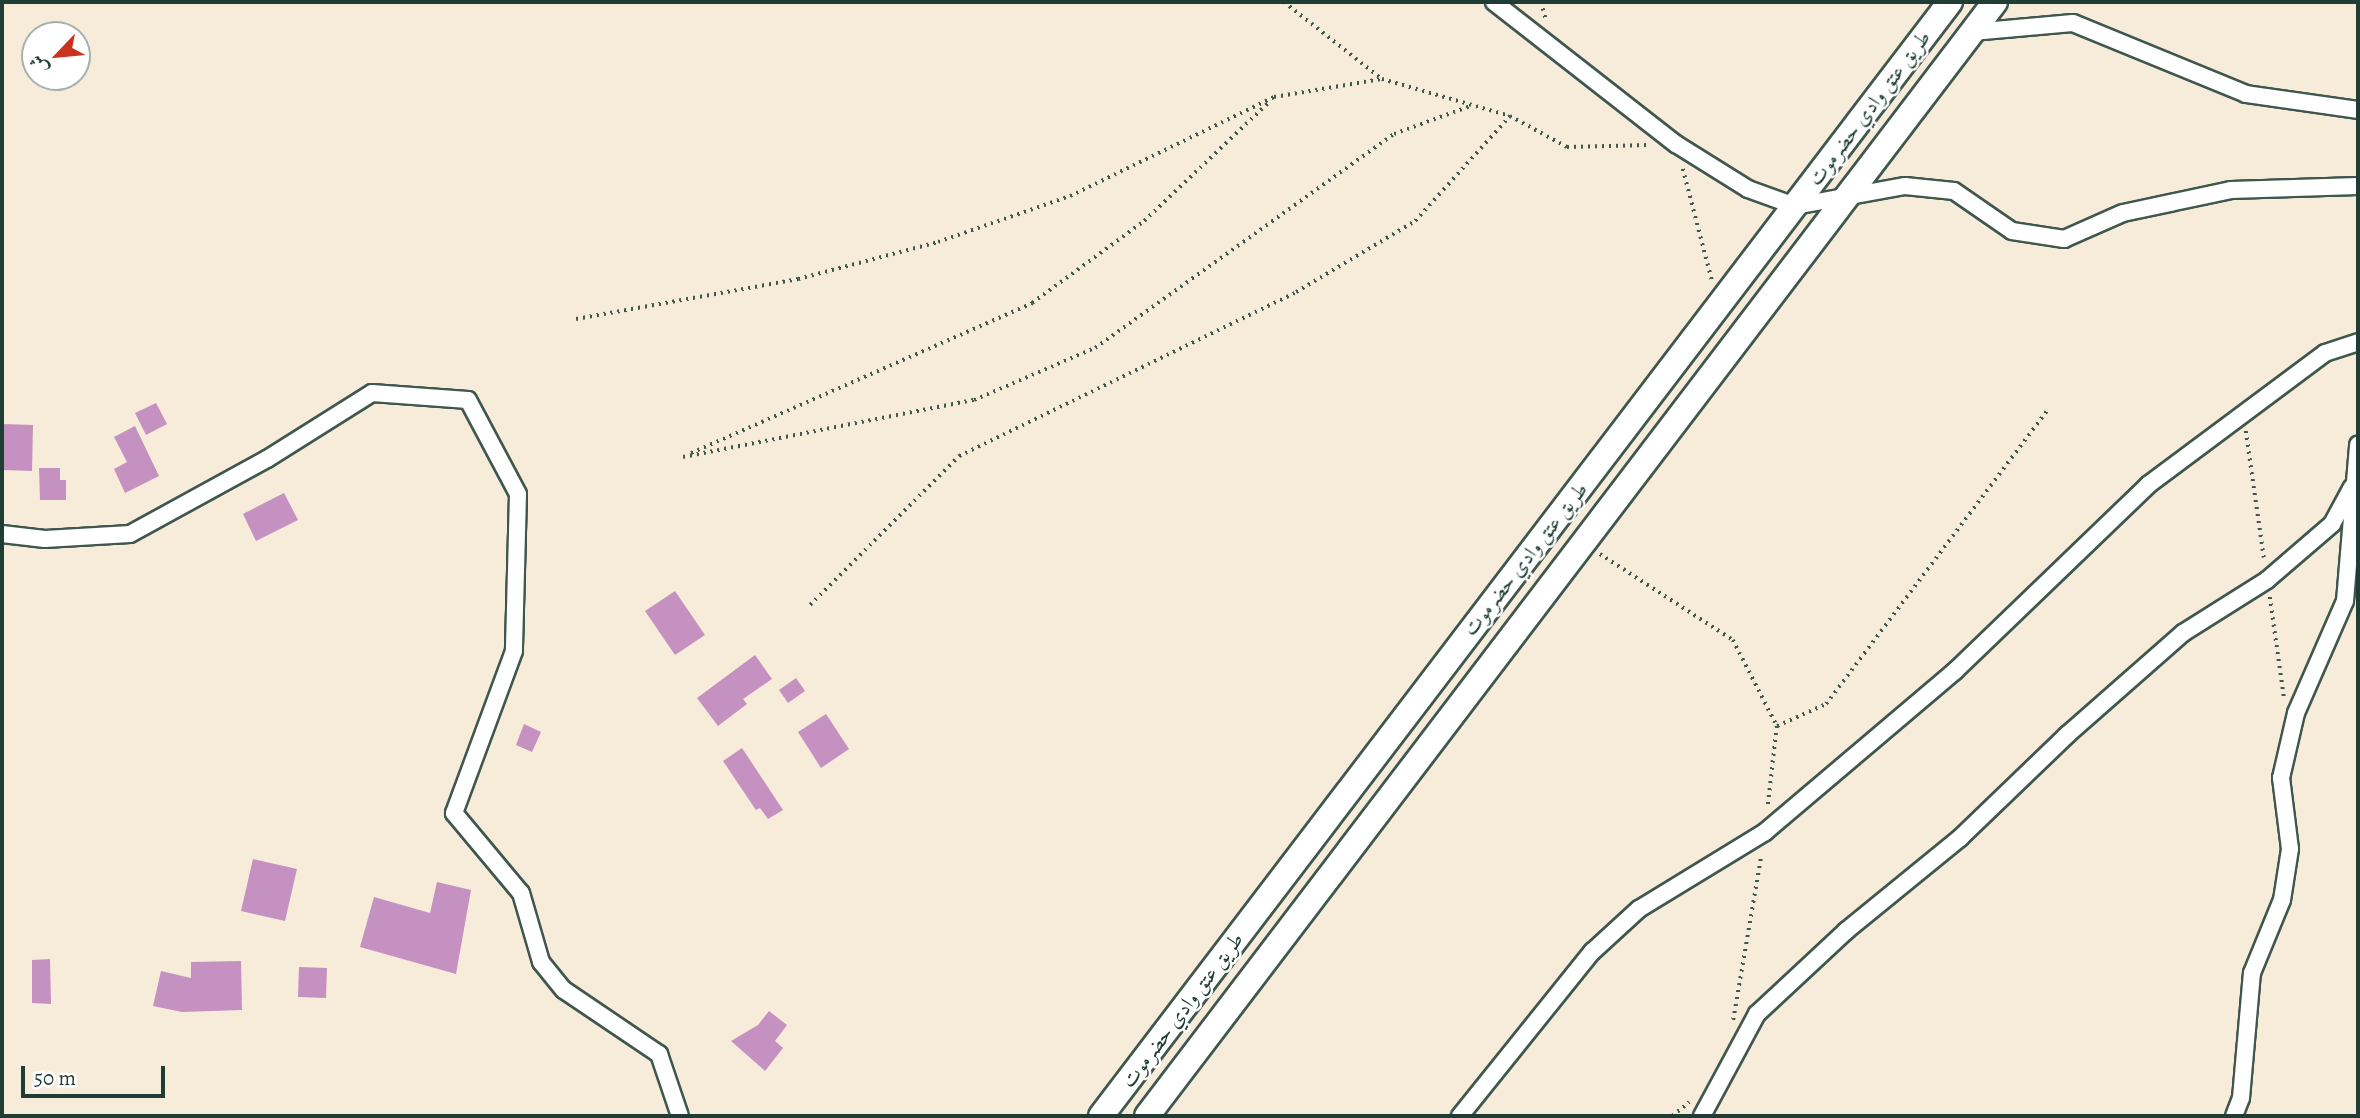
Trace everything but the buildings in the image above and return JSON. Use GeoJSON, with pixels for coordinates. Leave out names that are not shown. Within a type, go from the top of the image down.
{"type":"FeatureCollection","features":[{"type":"Feature","properties":{"kind":"main road","name":"طريق عتق وادي حضرموت"},"geometry":{"type":"LineString","coordinates":[[1101,1116],[1950,2]]}},
{"type":"Feature","properties":{"kind":"main road","name":"طريق عتق وادي حضرموت"},"geometry":{"type":"LineString","coordinates":[[1147,1116],[1995,2]]}},
{"type":"Feature","properties":{"kind":"street"},"geometry":{"type":"LineString","coordinates":[[1494,2],[1676,144],[1748,189],[1796,206],[1905,186],[1954,191],[2012,231],[2064,239],[2123,213],[2231,190],[2358,186]]}},
{"type":"Feature","properties":{"kind":"street"},"geometry":{"type":"LineString","coordinates":[[1972,32],[2073,23],[2246,94],[2358,110]]}},
{"type":"Feature","properties":{"kind":"street"},"geometry":{"type":"LineString","coordinates":[[1460,1116],[1592,952],[1639,909],[1765,832],[1955,671],[2148,485],[2325,353],[2358,342]]}},
{"type":"Feature","properties":{"kind":"street"},"geometry":{"type":"LineString","coordinates":[[2,534],[45,539],[130,534],[267,459],[372,393],[468,400],[519,495],[514,651],[454,813],[521,893],[541,962],[564,990],[659,1054],[680,1116]]}},
{"type":"Feature","properties":{"kind":"street"},"geometry":{"type":"LineString","coordinates":[[2234,1116],[2241,1098],[2252,973],[2282,900],[2290,849],[2281,778],[2296,713],[2345,601],[2352,487],[2358,445]]}},
{"type":"Feature","properties":{"kind":"street"},"geometry":{"type":"LineString","coordinates":[[1702,1116],[1756,1014],[1846,931],[1960,838],[2067,735],[2183,633],[2267,580],[2332,524],[2352,487]]}},
{"type":"Feature","properties":{"kind":"path"},"geometry":{"type":"LineString","coordinates":[[1284,2],[1382,79],[1510,116],[1567,147],[1676,144],[1719,306]]}},
{"type":"Feature","properties":{"kind":"path"},"geometry":{"type":"LineString","coordinates":[[576,319],[797,279],[939,242],[1070,196],[1274,97],[1382,79]]}},
{"type":"Feature","properties":{"kind":"path"},"geometry":{"type":"LineString","coordinates":[[1274,97],[1144,221],[1032,303],[683,457],[974,400],[1094,348],[1394,134],[1472,105]]}},
{"type":"Feature","properties":{"kind":"path"},"geometry":{"type":"LineString","coordinates":[[810,605],[959,456],[1296,292],[1415,221],[1510,116]]}},
{"type":"Feature","properties":{"kind":"path"},"geometry":{"type":"LineString","coordinates":[[1777,726],[1826,704],[2047,411]]}},
{"type":"Feature","properties":{"kind":"path"},"geometry":{"type":"LineString","coordinates":[[1583,543],[1733,640],[1777,726],[1765,832],[1730,1033]]}}]}
